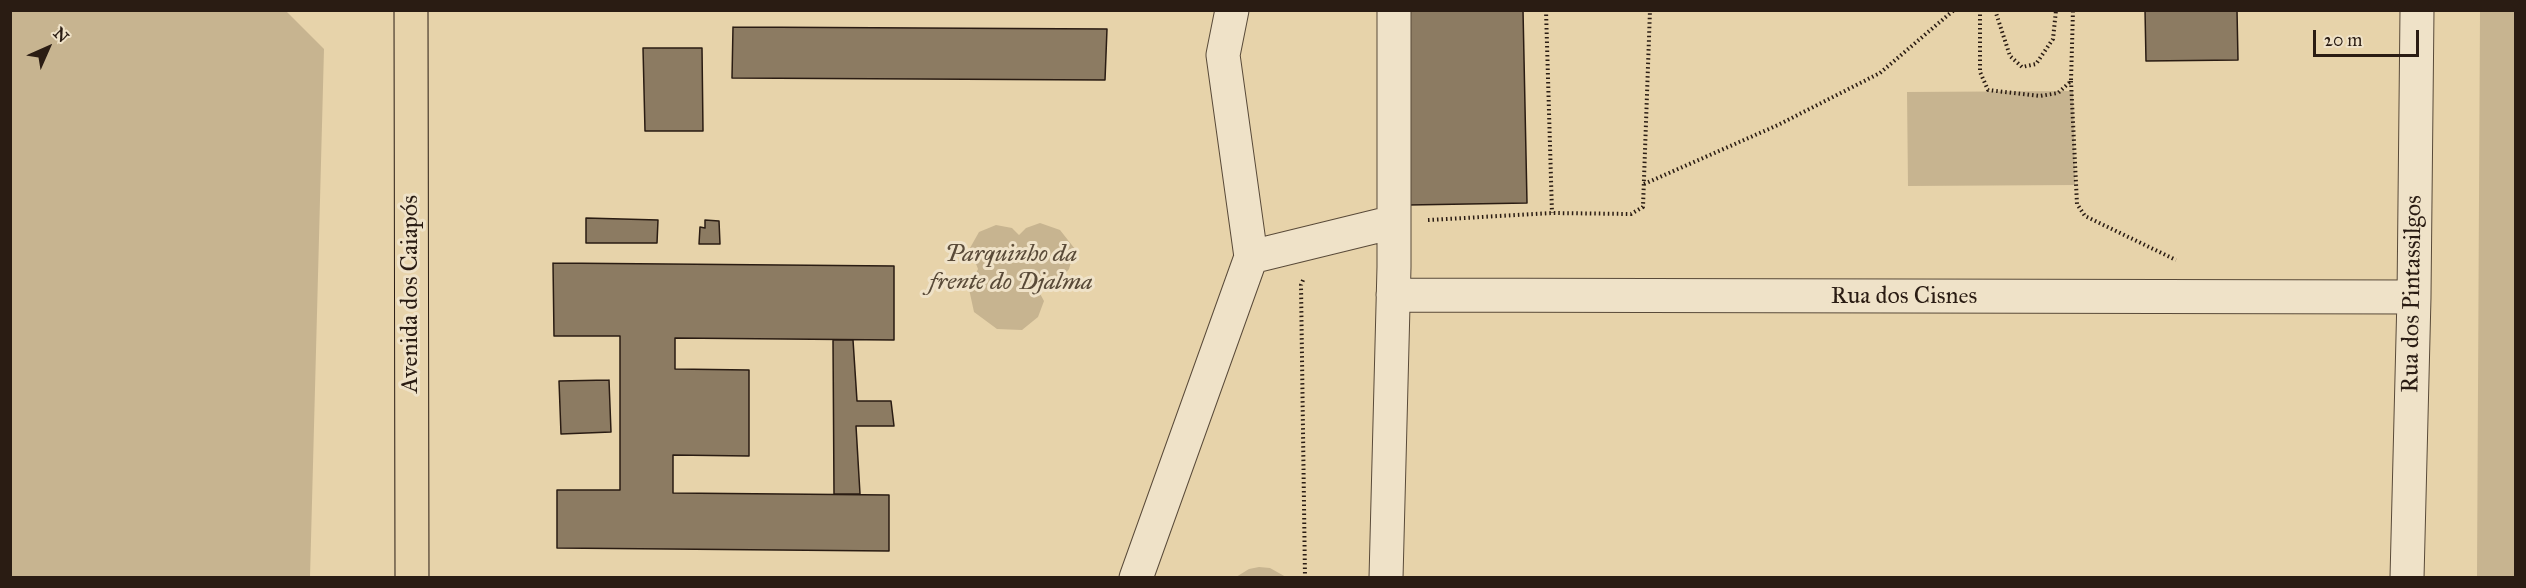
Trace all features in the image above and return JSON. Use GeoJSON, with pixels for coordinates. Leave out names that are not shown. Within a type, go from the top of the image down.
{"type":"FeatureCollection","features":[{"type":"Feature","properties":{"kind":"main road","name":"Avenida dos Caiapós"},"geometry":{"type":"LineString","coordinates":[[411,10],[412,578]]}},
{"type":"Feature","properties":{"kind":"street"},"geometry":{"type":"LineString","coordinates":[[1136,578],[1251,257],[1223,55],[1232,10]]}},
{"type":"Feature","properties":{"kind":"street"},"geometry":{"type":"LineString","coordinates":[[1386,578],[1393,296],[1394,10]]}},
{"type":"Feature","properties":{"kind":"street","name":"Rua dos Pintassilgos"},"geometry":{"type":"LineString","coordinates":[[2407,578],[2414,297],[2417,10]]}},
{"type":"Feature","properties":{"kind":"street"},"geometry":{"type":"LineString","coordinates":[[1251,257],[1394,222]]}},
{"type":"Feature","properties":{"kind":"street","name":"Rua dos Cisnes"},"geometry":{"type":"LineString","coordinates":[[1393,296],[2414,297]]}},
{"type":"Feature","properties":{"kind":"path"},"geometry":{"type":"LineString","coordinates":[[1546,10],[1552,213]]}},
{"type":"Feature","properties":{"kind":"path"},"geometry":{"type":"LineString","coordinates":[[1394,222],[1552,213],[1631,214],[1643,207],[1650,10]]}},
{"type":"Feature","properties":{"kind":"path"},"geometry":{"type":"LineString","coordinates":[[1644,184],[1779,125],[1880,73],[1954,10]]}},
{"type":"Feature","properties":{"kind":"path"},"geometry":{"type":"LineString","coordinates":[[1980,10],[1980,72],[1988,90],[2040,96],[2058,93],[2071,81]]}},
{"type":"Feature","properties":{"kind":"path"},"geometry":{"type":"LineString","coordinates":[[1995,10],[2010,56],[2022,67],[2037,64],[2054,39],[2056,10]]}},
{"type":"Feature","properties":{"kind":"path"},"geometry":{"type":"LineString","coordinates":[[2073,10],[2071,81],[2077,204],[2085,216],[2179,262]]}},
{"type":"Feature","properties":{"kind":"path"},"geometry":{"type":"LineString","coordinates":[[1305,277],[1301,285],[1305,578]]}},
{"type":"Feature","properties":{"kind":"green space"},"geometry":{"type":"Polygon","coordinates":[[[10,11],[286,11],[324,49],[310,577],[11,577],[10,11]]]}},
{"type":"Feature","properties":{"kind":"green space"},"geometry":{"type":"Polygon","coordinates":[[[2480,11],[2515,11],[2515,577],[2477,577],[2480,11]]]}},
{"type":"Feature","properties":{"kind":"green space"},"geometry":{"type":"Polygon","coordinates":[[[2073,91],[2075,185],[1908,186],[1907,92],[2073,91]]]}},
{"type":"Feature","properties":{"kind":"green space","name":"Parquinho da frente do Djalma"},"geometry":{"type":"Polygon","coordinates":[[[1040,223],[1060,230],[1075,249],[1069,269],[1057,284],[1038,290],[1044,301],[1038,317],[1022,330],[997,329],[974,312],[969,289],[978,269],[970,248],[979,232],[996,225],[1012,228],[1019,235],[1026,228],[1040,223]]]}},
{"type":"Feature","properties":{"kind":"green space"},"geometry":{"type":"Polygon","coordinates":[[[1270,568],[1286,577],[1236,577],[1249,569],[1270,568]]]}},
{"type":"Feature","properties":{"kind":"building"},"geometry":{"type":"Polygon","coordinates":[[[1404,10],[1523,10],[1527,203],[1408,205],[1404,10]]]}},
{"type":"Feature","properties":{"kind":"building"},"geometry":{"type":"Polygon","coordinates":[[[2145,10],[2237,10],[2238,60],[2146,61],[2145,10]]]}},
{"type":"Feature","properties":{"kind":"building"},"geometry":{"type":"Polygon","coordinates":[[[733,27],[1107,29],[1105,80],[732,78],[733,27]]]}},
{"type":"Feature","properties":{"kind":"building"},"geometry":{"type":"Polygon","coordinates":[[[643,48],[702,48],[703,131],[645,131],[643,48]]]}},
{"type":"Feature","properties":{"kind":"building"},"geometry":{"type":"Polygon","coordinates":[[[586,218],[658,220],[657,243],[586,243],[586,218]]]}},
{"type":"Feature","properties":{"kind":"building"},"geometry":{"type":"Polygon","coordinates":[[[705,220],[719,221],[720,244],[699,244],[700,227],[705,228],[705,220]]]}},
{"type":"Feature","properties":{"kind":"building"},"geometry":{"type":"Polygon","coordinates":[[[553,263],[894,266],[894,340],[675,338],[675,369],[749,370],[749,456],[673,455],[673,493],[889,495],[889,551],[557,548],[557,490],[620,490],[620,336],[554,336],[553,263]]]}},
{"type":"Feature","properties":{"kind":"building"},"geometry":{"type":"Polygon","coordinates":[[[833,340],[853,340],[857,401],[891,401],[894,426],[856,426],[860,494],[834,494],[833,340]]]}},
{"type":"Feature","properties":{"kind":"building"},"geometry":{"type":"Polygon","coordinates":[[[609,380],[611,432],[561,434],[559,381],[609,380]]]}}]}
